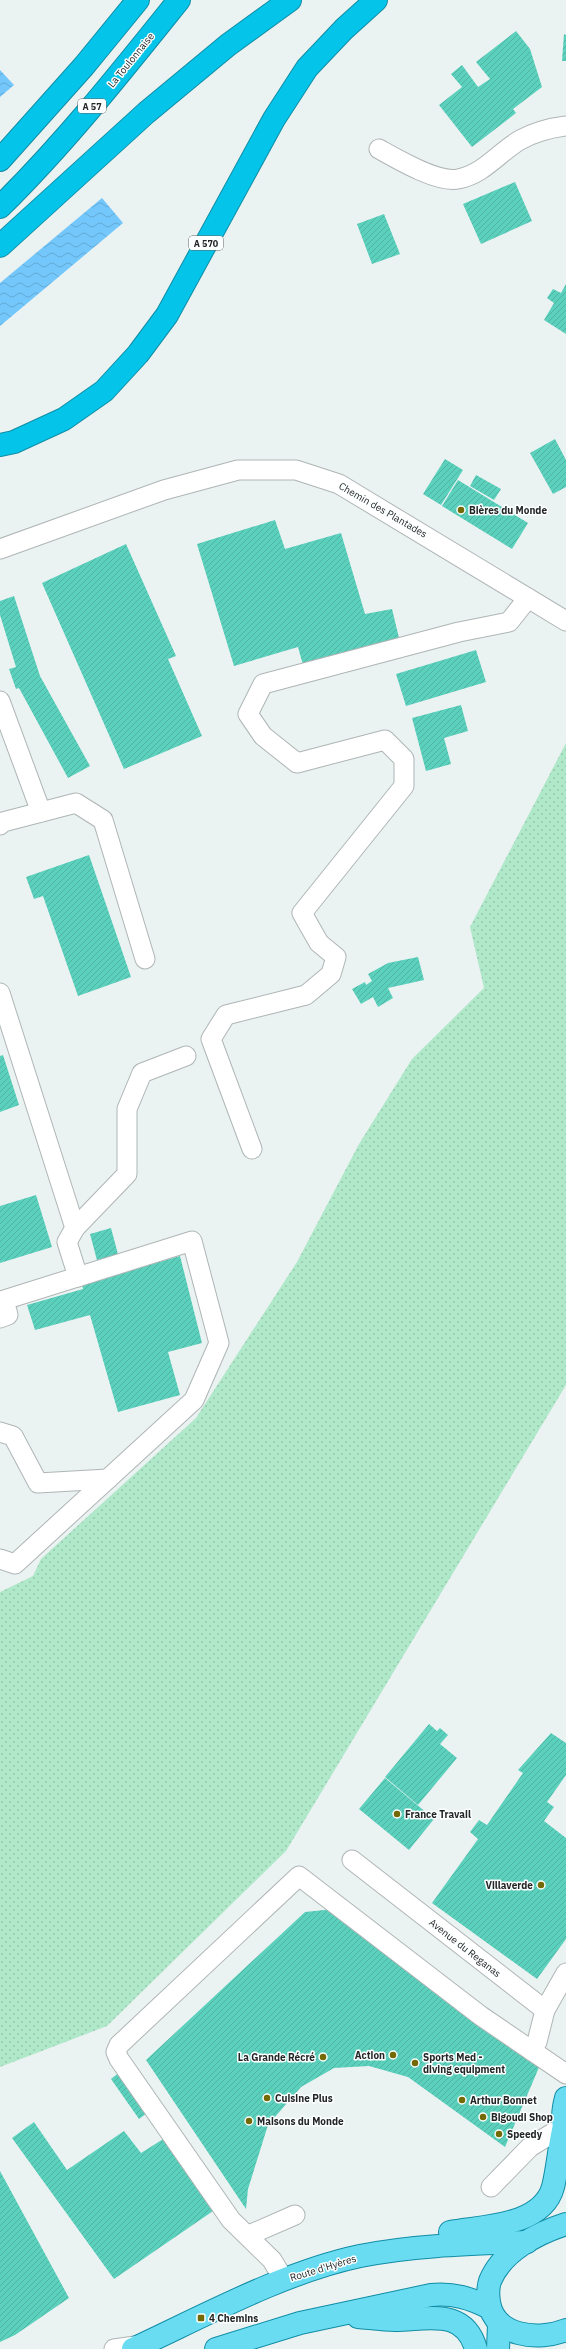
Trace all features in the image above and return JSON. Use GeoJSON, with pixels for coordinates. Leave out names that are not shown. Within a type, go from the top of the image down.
{"type":"FeatureCollection","features":[{"type":"Feature","properties":{"kind":"highway"},"geometry":{"type":"LineString","coordinates":[[0,160],[84,66],[138,0]]}},
{"type":"Feature","properties":{"kind":"highway","name":"La Toulonnaise"},"geometry":{"type":"LineString","coordinates":[[0,207],[34,173],[103,94],[179,0]]}},
{"type":"Feature","properties":{"kind":"highway"},"geometry":{"type":"LineString","coordinates":[[0,246],[146,113],[228,45],[290,0]]}},
{"type":"Feature","properties":{"kind":"highway","name":"A 570"},"geometry":{"type":"LineString","coordinates":[[0,445],[14,442],[64,419],[104,391],[138,354],[167,315],[274,118],[307,68],[376,0]]}},
{"type":"Feature","properties":{"kind":"main road"},"geometry":{"type":"LineString","coordinates":[[361,2256],[404,2241],[462,2230],[498,2227],[514,2221],[545,2202],[553,2188],[565,2129],[563,2109],[566,2098]]}},
{"type":"Feature","properties":{"kind":"main road"},"geometry":{"type":"LineString","coordinates":[[498,2349],[490,2281],[503,2261],[527,2242],[544,2232],[566,2224]]}},
{"type":"Feature","properties":{"kind":"main road","name":"Route d'Hyères"},"geometry":{"type":"LineString","coordinates":[[137,2347],[284,2280],[328,2264],[361,2256],[422,2248],[527,2242]]}},
{"type":"Feature","properties":{"kind":"main road"},"geometry":{"type":"LineString","coordinates":[[216,2349],[331,2316],[402,2300],[447,2294],[462,2295],[520,2334],[534,2336],[563,2331]]}},
{"type":"Feature","properties":{"kind":"main road"},"geometry":{"type":"LineString","coordinates":[[331,2316],[396,2320],[429,2316],[448,2320],[463,2326],[476,2349]]}},
{"type":"Feature","properties":{"kind":"main road"},"geometry":{"type":"LineString","coordinates":[[543,2349],[563,2331]]}},
{"type":"Feature","properties":{"kind":"street"},"geometry":{"type":"LineString","coordinates":[[379,148],[423,173],[457,179],[480,171],[519,141],[546,128],[566,126]]}},
{"type":"Feature","properties":{"kind":"street","name":"Chemin des Plantades"},"geometry":{"type":"LineString","coordinates":[[0,549],[164,490],[238,470],[296,470],[339,484],[566,621]]}},
{"type":"Feature","properties":{"kind":"street"},"geometry":{"type":"LineString","coordinates":[[252,1149],[211,1039],[226,1016],[306,995],[331,974],[336,956],[320,943],[302,913],[404,786],[404,759],[385,740],[296,763],[263,736],[248,714],[264,684],[459,632],[509,622],[528,598]]}},
{"type":"Feature","properties":{"kind":"street"},"geometry":{"type":"LineString","coordinates":[[0,701],[41,812]]}},
{"type":"Feature","properties":{"kind":"street"},"geometry":{"type":"LineString","coordinates":[[0,825],[3,822],[76,804],[103,820],[145,959]]}},
{"type":"Feature","properties":{"kind":"street"},"geometry":{"type":"LineString","coordinates":[[0,993],[75,1228]]}},
{"type":"Feature","properties":{"kind":"street"},"geometry":{"type":"LineString","coordinates":[[78,1277],[67,1242],[75,1228],[127,1174],[127,1108],[142,1073],[186,1056]]}},
{"type":"Feature","properties":{"kind":"street"},"geometry":{"type":"LineString","coordinates":[[0,1318],[8,1315],[4,1300],[192,1241],[219,1343],[194,1400],[15,1564],[0,1559]]}},
{"type":"Feature","properties":{"kind":"street"},"geometry":{"type":"LineString","coordinates":[[0,1432],[13,1436],[38,1483],[108,1479]]}},
{"type":"Feature","properties":{"kind":"street","name":"Avenue du Reganas"},"geometry":{"type":"LineString","coordinates":[[352,1860],[545,2010]]}},
{"type":"Feature","properties":{"kind":"street"},"geometry":{"type":"LineString","coordinates":[[284,2280],[272,2260],[249,2235],[231,2220],[119,2059],[116,2052],[120,2045],[299,1876],[481,2016],[566,2074]]}},
{"type":"Feature","properties":{"kind":"street"},"geometry":{"type":"LineString","coordinates":[[532,2051],[545,2010],[566,1972]]}},
{"type":"Feature","properties":{"kind":"street"},"geometry":{"type":"LineString","coordinates":[[491,2187],[530,2147],[565,2129]]}},
{"type":"Feature","properties":{"kind":"street"},"geometry":{"type":"LineString","coordinates":[[249,2235],[295,2215]]}},
{"type":"Feature","properties":{"kind":"street"},"geometry":{"type":"LineString","coordinates":[[114,2349],[137,2347]]}},
{"type":"Feature","properties":{"kind":"green space"},"geometry":{"type":"Polygon","coordinates":[[[566,743],[566,1385],[286,1851],[107,2026],[0,2067],[0,1592],[33,1576],[41,1559],[196,1418],[297,1262],[359,1144],[412,1059],[484,988],[470,927],[566,743]]]}},
{"type":"Feature","properties":{"kind":"water"},"geometry":{"type":"Polygon","coordinates":[[[0,70],[14,85],[0,97],[0,70]]]}},
{"type":"Feature","properties":{"kind":"water"},"geometry":{"type":"Polygon","coordinates":[[[102,198],[123,223],[0,326],[0,283],[102,198]]]}},
{"type":"Feature","properties":{"kind":"building"},"geometry":{"type":"Polygon","coordinates":[[[516,31],[530,49],[542,87],[513,109],[516,113],[472,147],[439,105],[462,87],[451,74],[462,65],[478,87],[490,79],[476,62],[516,31]]]}},
{"type":"Feature","properties":{"kind":"building"},"geometry":{"type":"Polygon","coordinates":[[[564,34],[566,35],[566,61],[562,61],[564,34]]]}},
{"type":"Feature","properties":{"kind":"building"},"geometry":{"type":"Polygon","coordinates":[[[515,182],[532,221],[481,244],[463,204],[515,182]]]}},
{"type":"Feature","properties":{"kind":"building"},"geometry":{"type":"Polygon","coordinates":[[[384,214],[400,254],[372,264],[357,224],[384,214]]]}},
{"type":"Feature","properties":{"kind":"building"},"geometry":{"type":"Polygon","coordinates":[[[566,284],[566,334],[544,320],[554,303],[547,298],[553,289],[561,293],[566,284]]]}},
{"type":"Feature","properties":{"kind":"building"},"geometry":{"type":"Polygon","coordinates":[[[555,439],[566,460],[566,487],[553,494],[530,453],[555,439]]]}},
{"type":"Feature","properties":{"kind":"building"},"geometry":{"type":"Polygon","coordinates":[[[445,459],[463,470],[441,505],[423,494],[445,459]]]}},
{"type":"Feature","properties":{"kind":"building"},"geometry":{"type":"Polygon","coordinates":[[[476,475],[501,489],[494,500],[470,486],[476,475]]]}},
{"type":"Feature","properties":{"kind":"building"},"geometry":{"type":"Polygon","coordinates":[[[458,480],[528,523],[512,549],[442,506],[458,480]]]}},
{"type":"Feature","properties":{"kind":"building"},"geometry":{"type":"Polygon","coordinates":[[[275,520],[285,549],[341,533],[365,614],[392,609],[400,642],[303,665],[298,647],[234,666],[197,544],[275,520]]]}},
{"type":"Feature","properties":{"kind":"building"},"geometry":{"type":"Polygon","coordinates":[[[126,544],[176,656],[168,659],[202,736],[124,769],[42,583],[126,544]]]}},
{"type":"Feature","properties":{"kind":"building"},"geometry":{"type":"Polygon","coordinates":[[[14,596],[40,676],[90,766],[68,778],[19,688],[16,689],[9,669],[16,667],[0,615],[0,601],[14,596]]]}},
{"type":"Feature","properties":{"kind":"building"},"geometry":{"type":"Polygon","coordinates":[[[476,650],[486,682],[406,706],[396,674],[476,650]]]}},
{"type":"Feature","properties":{"kind":"building"},"geometry":{"type":"Polygon","coordinates":[[[461,705],[468,731],[444,738],[451,764],[426,771],[412,718],[461,705]]]}},
{"type":"Feature","properties":{"kind":"building"},"geometry":{"type":"Polygon","coordinates":[[[89,855],[131,977],[78,996],[43,896],[34,899],[26,877],[89,855]]]}},
{"type":"Feature","properties":{"kind":"building"},"geometry":{"type":"Polygon","coordinates":[[[418,957],[424,980],[388,988],[393,998],[378,1007],[373,997],[361,1004],[352,989],[365,982],[366,985],[372,981],[368,974],[388,963],[418,957]]]}},
{"type":"Feature","properties":{"kind":"building"},"geometry":{"type":"Polygon","coordinates":[[[3,1055],[19,1105],[0,1112],[0,1056],[3,1055]]]}},
{"type":"Feature","properties":{"kind":"building"},"geometry":{"type":"Polygon","coordinates":[[[36,1195],[52,1247],[0,1263],[0,1206],[36,1195]]]}},
{"type":"Feature","properties":{"kind":"building"},"geometry":{"type":"Polygon","coordinates":[[[111,1228],[119,1258],[98,1264],[90,1234],[111,1228]]]}},
{"type":"Feature","properties":{"kind":"building"},"geometry":{"type":"Polygon","coordinates":[[[180,1256],[202,1343],[168,1352],[180,1395],[118,1412],[90,1315],[35,1330],[27,1305],[83,1289],[82,1284],[180,1256]]]}},
{"type":"Feature","properties":{"kind":"building"},"geometry":{"type":"Polygon","coordinates":[[[429,1724],[437,1731],[440,1728],[448,1735],[440,1744],[457,1758],[418,1805],[385,1777],[429,1724]]]}},
{"type":"Feature","properties":{"kind":"building"},"geometry":{"type":"Polygon","coordinates":[[[551,1733],[566,1743],[566,1775],[547,1802],[554,1807],[544,1821],[566,1838],[566,1939],[537,1979],[432,1903],[478,1839],[470,1832],[479,1820],[487,1825],[523,1773],[518,1770],[551,1733]]]}},
{"type":"Feature","properties":{"kind":"building","name":"France Travail"},"geometry":{"type":"Polygon","coordinates":[[[385,1778],[434,1819],[409,1850],[359,1809],[385,1778]]]}},
{"type":"Feature","properties":{"kind":"building"},"geometry":{"type":"Polygon","coordinates":[[[334,1909],[540,2065],[505,2147],[408,2077],[369,2066],[334,2068],[301,2087],[268,2125],[248,2189],[246,2209],[146,2060],[305,1912],[334,1909]]]}},
{"type":"Feature","properties":{"kind":"building"},"geometry":{"type":"Polygon","coordinates":[[[121,2071],[150,2111],[139,2119],[111,2079],[121,2071]]]}},
{"type":"Feature","properties":{"kind":"building"},"geometry":{"type":"Polygon","coordinates":[[[34,2122],[67,2170],[124,2131],[141,2153],[168,2136],[216,2209],[114,2279],[12,2138],[34,2122]]]}},
{"type":"Feature","properties":{"kind":"building"},"geometry":{"type":"Polygon","coordinates":[[[0,2171],[69,2298],[15,2335],[0,2342],[0,2171]]]}},
{"type":"Feature","properties":{"kind":"place","name":"Bières du Monde"},"geometry":{"type":"Point","coordinates":[461,510]}},
{"type":"Feature","properties":{"kind":"place","name":"France Travail"},"geometry":{"type":"Point","coordinates":[397,1814]}},
{"type":"Feature","properties":{"kind":"place","name":"Villaverde"},"geometry":{"type":"Point","coordinates":[541,1885]}},
{"type":"Feature","properties":{"kind":"place","name":"Action"},"geometry":{"type":"Point","coordinates":[393,2055]}},
{"type":"Feature","properties":{"kind":"place","name":"La Grande Récré"},"geometry":{"type":"Point","coordinates":[323,2057]}},
{"type":"Feature","properties":{"kind":"place","name":"Sports Med - diving equipment"},"geometry":{"type":"Point","coordinates":[415,2063]}},
{"type":"Feature","properties":{"kind":"place","name":"Cuisine Plus"},"geometry":{"type":"Point","coordinates":[267,2098]}},
{"type":"Feature","properties":{"kind":"place","name":"Arthur Bonnet"},"geometry":{"type":"Point","coordinates":[462,2100]}},
{"type":"Feature","properties":{"kind":"place","name":"Bigoudi Shop"},"geometry":{"type":"Point","coordinates":[483,2117]}},
{"type":"Feature","properties":{"kind":"place","name":"Maisons du Monde"},"geometry":{"type":"Point","coordinates":[249,2121]}},
{"type":"Feature","properties":{"kind":"place","name":"Speedy"},"geometry":{"type":"Point","coordinates":[499,2134]}},
{"type":"Feature","properties":{"kind":"place","name":"4 Chemins"},"geometry":{"type":"Point","coordinates":[201,2318]}}]}
